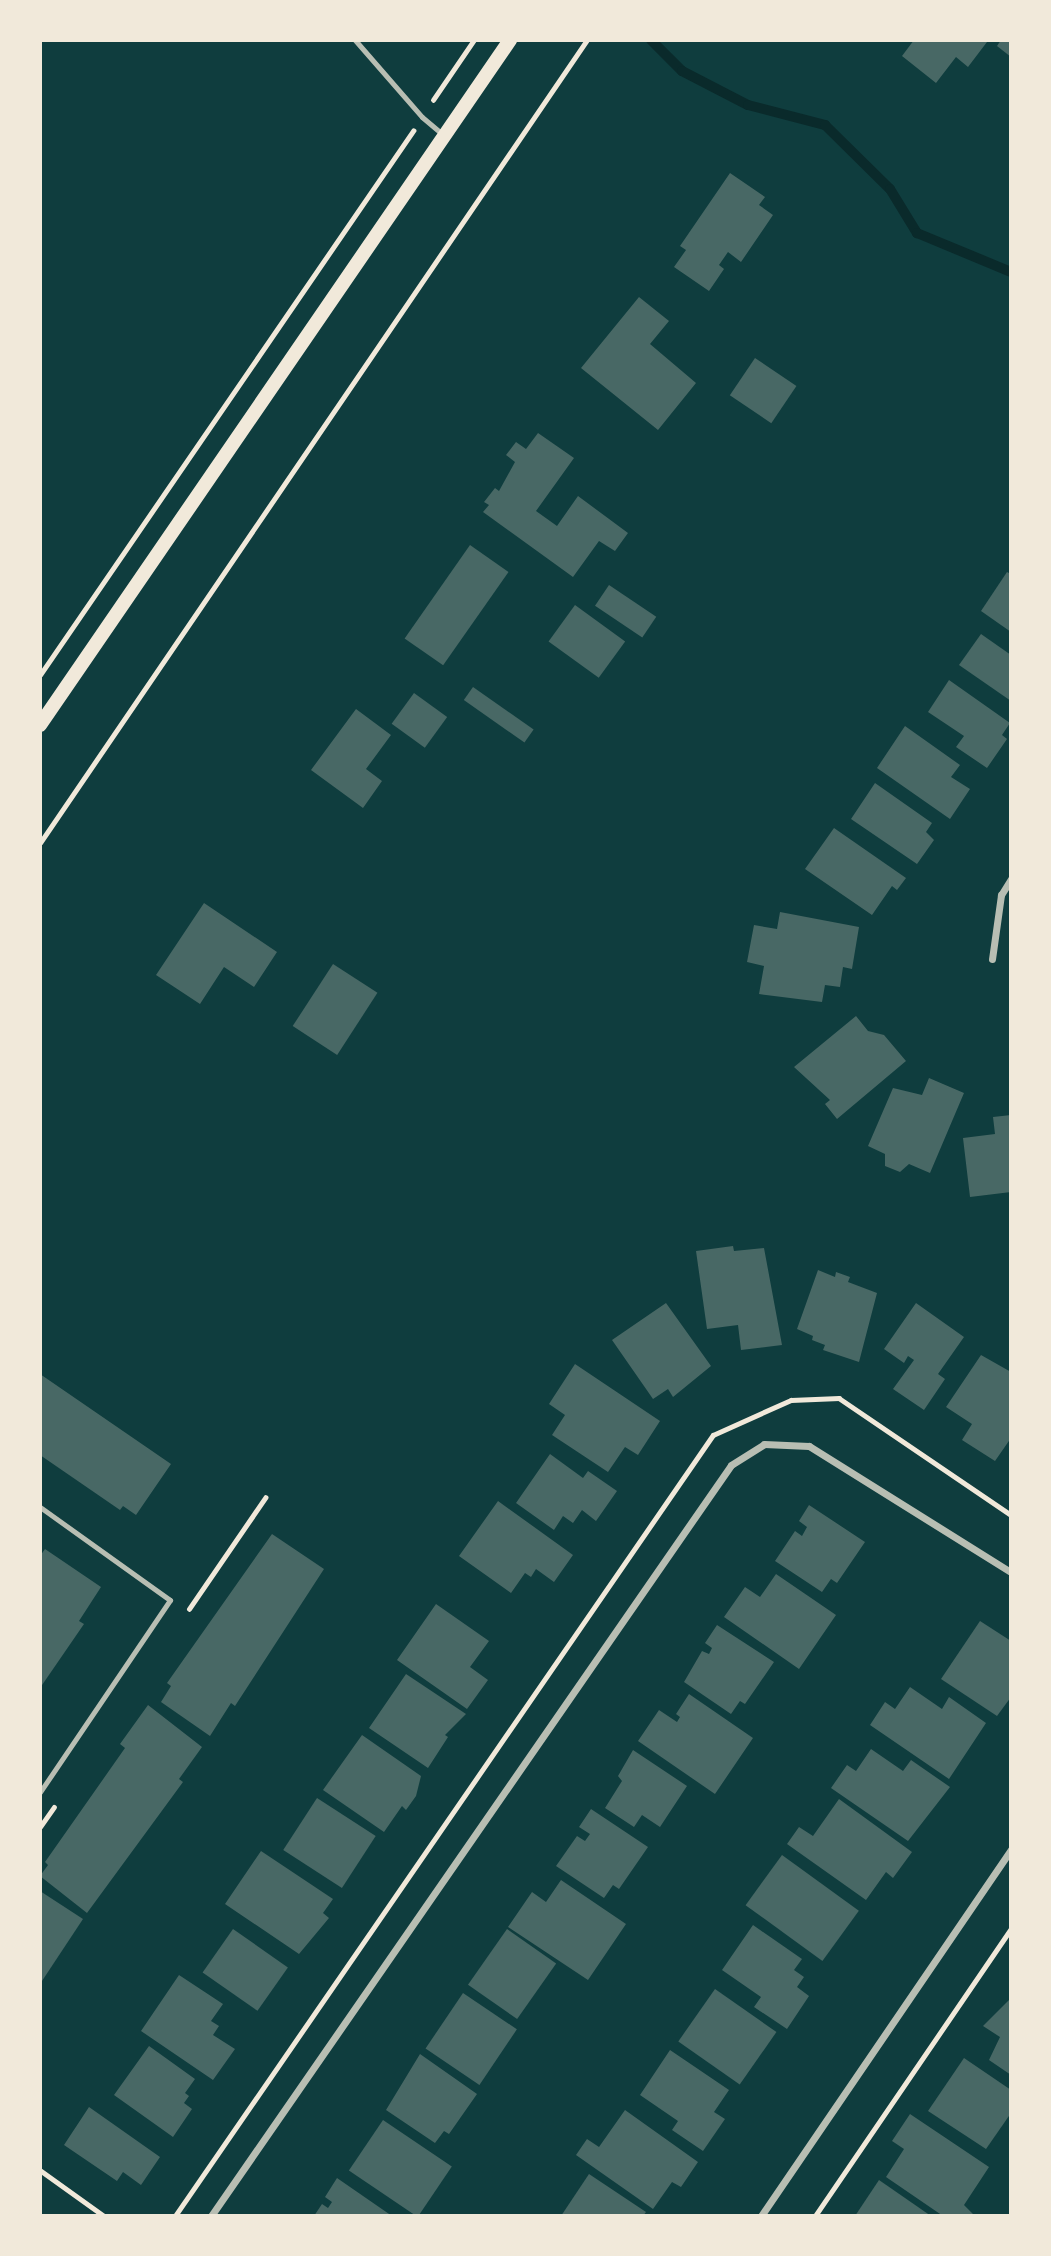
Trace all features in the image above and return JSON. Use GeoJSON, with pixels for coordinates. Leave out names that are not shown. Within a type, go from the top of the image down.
{"type":"FeatureCollection","features":[{"type":"Feature","properties":{"kind":"main road"},"geometry":{"type":"LineString","coordinates":[[40,725],[510,40]]}},
{"type":"Feature","properties":{"kind":"street"},"geometry":{"type":"LineString","coordinates":[[992,959],[1001,895],[1011,880]]}},
{"type":"Feature","properties":{"kind":"street"},"geometry":{"type":"LineString","coordinates":[[211,2216],[731,1465],[764,1444],[809,1446],[1011,1572]]}},
{"type":"Feature","properties":{"kind":"street"},"geometry":{"type":"LineString","coordinates":[[761,2216],[1011,1849]]}},
{"type":"Feature","properties":{"kind":"lane"},"geometry":{"type":"LineString","coordinates":[[355,40],[422,117],[445,136]]}},
{"type":"Feature","properties":{"kind":"lane"},"geometry":{"type":"LineString","coordinates":[[40,1507],[170,1601],[40,1792]]}},
{"type":"Feature","properties":{"kind":"path"},"geometry":{"type":"LineString","coordinates":[[40,675],[474,40]]}},
{"type":"Feature","properties":{"kind":"path"},"geometry":{"type":"LineString","coordinates":[[40,844],[587,40]]}},
{"type":"Feature","properties":{"kind":"path"},"geometry":{"type":"LineString","coordinates":[[815,2216],[1011,1929]]}},
{"type":"Feature","properties":{"kind":"path"},"geometry":{"type":"LineString","coordinates":[[40,2170],[104,2216]]}},
{"type":"Feature","properties":{"kind":"building"},"geometry":{"type":"Polygon","coordinates":[[[914,40],[987,42],[968,67],[956,57],[936,83],[902,56],[914,40]]]}},
{"type":"Feature","properties":{"kind":"building"},"geometry":{"type":"Polygon","coordinates":[[[1001,40],[1011,40],[1011,57],[997,46],[1001,40]]]}},
{"type":"Feature","properties":{"kind":"building"},"geometry":{"type":"Polygon","coordinates":[[[730,173],[765,197],[759,205],[773,215],[741,262],[728,252],[719,265],[724,269],[709,291],[674,267],[686,250],[680,246],[730,173]]]}},
{"type":"Feature","properties":{"kind":"building"},"geometry":{"type":"Polygon","coordinates":[[[639,297],[669,321],[650,344],[696,383],[658,430],[581,368],[639,297]]]}},
{"type":"Feature","properties":{"kind":"building"},"geometry":{"type":"Polygon","coordinates":[[[755,358],[796,386],[771,423],[730,395],[755,358]]]}},
{"type":"Feature","properties":{"kind":"building"},"geometry":{"type":"Polygon","coordinates":[[[538,433],[574,458],[536,511],[557,526],[578,496],[628,533],[615,551],[599,541],[573,577],[483,512],[489,505],[484,502],[495,488],[499,491],[515,462],[506,455],[516,442],[526,449],[538,433]]]}},
{"type":"Feature","properties":{"kind":"building"},"geometry":{"type":"Polygon","coordinates":[[[470,545],[509,572],[443,665],[405,638],[470,545]]]}},
{"type":"Feature","properties":{"kind":"building"},"geometry":{"type":"Polygon","coordinates":[[[1007,572],[1011,574],[1011,632],[981,611],[1007,572]]]}},
{"type":"Feature","properties":{"kind":"building"},"geometry":{"type":"Polygon","coordinates":[[[609,585],[656,617],[642,638],[595,606],[609,585]]]}},
{"type":"Feature","properties":{"kind":"building"},"geometry":{"type":"Polygon","coordinates":[[[575,605],[625,641],[599,678],[549,641],[575,605]]]}},
{"type":"Feature","properties":{"kind":"building"},"geometry":{"type":"Polygon","coordinates":[[[981,634],[1011,655],[1011,701],[959,665],[981,634]]]}},
{"type":"Feature","properties":{"kind":"building"},"geometry":{"type":"Polygon","coordinates":[[[949,680],[1010,723],[1002,735],[1007,739],[987,768],[956,747],[964,736],[928,712],[949,680]]]}},
{"type":"Feature","properties":{"kind":"building"},"geometry":{"type":"Polygon","coordinates":[[[473,687],[534,729],[524,743],[464,700],[473,687]]]}},
{"type":"Feature","properties":{"kind":"building"},"geometry":{"type":"Polygon","coordinates":[[[414,693],[447,717],[425,748],[392,724],[414,693]]]}},
{"type":"Feature","properties":{"kind":"building"},"geometry":{"type":"Polygon","coordinates":[[[356,709],[391,735],[366,769],[382,781],[363,808],[311,770],[356,709]]]}},
{"type":"Feature","properties":{"kind":"building"},"geometry":{"type":"Polygon","coordinates":[[[905,726],[960,765],[951,777],[970,789],[950,819],[877,768],[905,726]]]}},
{"type":"Feature","properties":{"kind":"building"},"geometry":{"type":"Polygon","coordinates":[[[875,783],[932,823],[926,832],[934,840],[917,864],[851,819],[875,783]]]}},
{"type":"Feature","properties":{"kind":"building"},"geometry":{"type":"Polygon","coordinates":[[[834,828],[906,878],[897,890],[892,886],[872,915],[805,869],[834,828]]]}},
{"type":"Feature","properties":{"kind":"building"},"geometry":{"type":"Polygon","coordinates":[[[204,903],[277,952],[254,987],[224,967],[200,1004],[156,975],[204,903]]]}},
{"type":"Feature","properties":{"kind":"building"},"geometry":{"type":"Polygon","coordinates":[[[780,912],[859,927],[852,969],[843,967],[840,987],[825,985],[822,1002],[759,994],[764,966],[747,962],[754,925],[777,929],[780,912]]]}},
{"type":"Feature","properties":{"kind":"building"},"geometry":{"type":"Polygon","coordinates":[[[333,964],[377,993],[337,1055],[293,1026],[333,964]]]}},
{"type":"Feature","properties":{"kind":"building"},"geometry":{"type":"Polygon","coordinates":[[[856,1016],[868,1031],[884,1035],[906,1061],[837,1119],[825,1104],[830,1100],[794,1067],[856,1016]]]}},
{"type":"Feature","properties":{"kind":"building"},"geometry":{"type":"Polygon","coordinates":[[[929,1078],[964,1093],[930,1173],[909,1164],[900,1172],[885,1166],[885,1154],[868,1146],[893,1088],[922,1095],[929,1078]]]}},
{"type":"Feature","properties":{"kind":"building"},"geometry":{"type":"Polygon","coordinates":[[[1011,1115],[1011,1192],[970,1197],[963,1138],[995,1134],[993,1117],[1011,1115]]]}},
{"type":"Feature","properties":{"kind":"building"},"geometry":{"type":"Polygon","coordinates":[[[733,1246],[734,1251],[764,1248],[782,1345],[741,1350],[738,1325],[707,1329],[696,1251],[733,1246]]]}},
{"type":"Feature","properties":{"kind":"building"},"geometry":{"type":"Polygon","coordinates":[[[818,1270],[835,1277],[836,1272],[850,1277],[848,1282],[877,1293],[859,1362],[823,1350],[825,1345],[812,1340],[813,1336],[797,1329],[818,1270]]]}},
{"type":"Feature","properties":{"kind":"building"},"geometry":{"type":"Polygon","coordinates":[[[666,1303],[711,1366],[673,1397],[668,1389],[653,1399],[612,1340],[666,1303]]]}},
{"type":"Feature","properties":{"kind":"building"},"geometry":{"type":"Polygon","coordinates":[[[916,1303],[964,1337],[938,1374],[945,1379],[924,1410],[893,1389],[914,1360],[908,1356],[904,1363],[884,1349],[916,1303]]]}},
{"type":"Feature","properties":{"kind":"building"},"geometry":{"type":"Polygon","coordinates":[[[981,1355],[1011,1372],[1011,1438],[995,1461],[962,1440],[972,1424],[946,1407],[981,1355]]]}},
{"type":"Feature","properties":{"kind":"building"},"geometry":{"type":"Polygon","coordinates":[[[575,1364],[660,1421],[638,1455],[625,1447],[608,1472],[552,1435],[565,1415],[549,1404],[575,1364]]]}},
{"type":"Feature","properties":{"kind":"building"},"geometry":{"type":"Polygon","coordinates":[[[40,1374],[171,1464],[136,1515],[123,1506],[120,1510],[40,1455],[40,1374]]]}},
{"type":"Feature","properties":{"kind":"building"},"geometry":{"type":"Polygon","coordinates":[[[550,1454],[583,1478],[588,1471],[617,1491],[596,1521],[582,1510],[573,1523],[563,1516],[554,1530],[516,1503],[550,1454]]]}},
{"type":"Feature","properties":{"kind":"building"},"geometry":{"type":"Polygon","coordinates":[[[498,1501],[573,1555],[554,1582],[536,1569],[531,1577],[525,1573],[511,1593],[459,1556],[498,1501]]]}},
{"type":"Feature","properties":{"kind":"building"},"geometry":{"type":"Polygon","coordinates":[[[809,1505],[865,1542],[837,1583],[831,1579],[822,1592],[775,1561],[795,1531],[802,1536],[807,1527],[799,1521],[809,1505]]]}},
{"type":"Feature","properties":{"kind":"building"},"geometry":{"type":"Polygon","coordinates":[[[272,1534],[324,1569],[235,1706],[231,1703],[210,1736],[161,1702],[171,1686],[167,1683],[272,1534]]]}},
{"type":"Feature","properties":{"kind":"building"},"geometry":{"type":"Polygon","coordinates":[[[45,1549],[101,1587],[79,1621],[84,1624],[40,1688],[40,1556],[45,1549]]]}},
{"type":"Feature","properties":{"kind":"building"},"geometry":{"type":"Polygon","coordinates":[[[776,1574],[836,1615],[799,1669],[724,1617],[745,1587],[760,1597],[776,1574]]]}},
{"type":"Feature","properties":{"kind":"building"},"geometry":{"type":"Polygon","coordinates":[[[436,1604],[489,1641],[470,1667],[488,1680],[467,1709],[397,1660],[436,1604]]]}},
{"type":"Feature","properties":{"kind":"building"},"geometry":{"type":"Polygon","coordinates":[[[980,1621],[1011,1641],[1011,1697],[997,1716],[941,1679],[980,1621]]]}},
{"type":"Feature","properties":{"kind":"building"},"geometry":{"type":"Polygon","coordinates":[[[717,1625],[774,1662],[745,1704],[740,1701],[731,1714],[684,1682],[702,1651],[709,1654],[712,1648],[705,1643],[717,1625]]]}},
{"type":"Feature","properties":{"kind":"building"},"geometry":{"type":"Polygon","coordinates":[[[406,1674],[466,1714],[445,1735],[448,1737],[428,1768],[369,1728],[406,1674]]]}},
{"type":"Feature","properties":{"kind":"building"},"geometry":{"type":"Polygon","coordinates":[[[910,1687],[942,1709],[949,1697],[986,1723],[949,1779],[870,1725],[885,1702],[895,1709],[910,1687]]]}},
{"type":"Feature","properties":{"kind":"building"},"geometry":{"type":"Polygon","coordinates":[[[689,1694],[753,1738],[715,1794],[638,1741],[659,1710],[677,1722],[680,1717],[676,1714],[689,1694]]]}},
{"type":"Feature","properties":{"kind":"building"},"geometry":{"type":"Polygon","coordinates":[[[148,1705],[202,1747],[179,1779],[183,1782],[87,1913],[40,1876],[48,1865],[45,1862],[125,1748],[120,1744],[148,1705]]]}},
{"type":"Feature","properties":{"kind":"building"},"geometry":{"type":"Polygon","coordinates":[[[362,1735],[421,1776],[416,1796],[406,1810],[402,1806],[384,1832],[323,1790],[362,1735]]]}},
{"type":"Feature","properties":{"kind":"building"},"geometry":{"type":"Polygon","coordinates":[[[871,1749],[903,1771],[911,1760],[950,1787],[908,1841],[831,1788],[847,1765],[856,1771],[871,1749]]]}},
{"type":"Feature","properties":{"kind":"building"},"geometry":{"type":"Polygon","coordinates":[[[633,1750],[687,1786],[660,1827],[642,1815],[634,1827],[605,1808],[622,1781],[618,1776],[633,1750]]]}},
{"type":"Feature","properties":{"kind":"building"},"geometry":{"type":"Polygon","coordinates":[[[317,1798],[376,1836],[342,1888],[283,1850],[317,1798]]]}},
{"type":"Feature","properties":{"kind":"building"},"geometry":{"type":"Polygon","coordinates":[[[839,1799],[912,1852],[893,1878],[886,1872],[866,1900],[787,1844],[799,1827],[813,1836],[839,1799]]]}},
{"type":"Feature","properties":{"kind":"building"},"geometry":{"type":"Polygon","coordinates":[[[591,1809],[648,1847],[619,1889],[613,1885],[604,1898],[556,1866],[577,1836],[585,1841],[590,1834],[579,1827],[591,1809]]]}},
{"type":"Feature","properties":{"kind":"building"},"geometry":{"type":"Polygon","coordinates":[[[261,1851],[333,1899],[323,1913],[329,1918],[299,1954],[225,1904],[261,1851]]]}},
{"type":"Feature","properties":{"kind":"building"},"geometry":{"type":"Polygon","coordinates":[[[782,1855],[859,1911],[822,1961],[746,1905],[782,1855]]]}},
{"type":"Feature","properties":{"kind":"building"},"geometry":{"type":"Polygon","coordinates":[[[561,1880],[626,1924],[588,1980],[508,1927],[532,1892],[546,1902],[561,1880]]]}},
{"type":"Feature","properties":{"kind":"building"},"geometry":{"type":"Polygon","coordinates":[[[40,1891],[83,1919],[40,1984],[40,1891]]]}},
{"type":"Feature","properties":{"kind":"building"},"geometry":{"type":"Polygon","coordinates":[[[753,1925],[802,1959],[794,1970],[804,1977],[797,1987],[809,1996],[787,2029],[754,2007],[761,1997],[722,1970],[753,1925]]]}},
{"type":"Feature","properties":{"kind":"building"},"geometry":{"type":"Polygon","coordinates":[[[233,1929],[288,1967],[257,2011],[203,1972],[233,1929]]]}},
{"type":"Feature","properties":{"kind":"building"},"geometry":{"type":"Polygon","coordinates":[[[507,1929],[556,1963],[517,2019],[468,1985],[507,1929]]]}},
{"type":"Feature","properties":{"kind":"building"},"geometry":{"type":"Polygon","coordinates":[[[179,1975],[223,2004],[211,2021],[219,2026],[213,2035],[235,2049],[213,2080],[141,2031],[179,1975]]]}},
{"type":"Feature","properties":{"kind":"building"},"geometry":{"type":"Polygon","coordinates":[[[715,1989],[776,2032],[740,2084],[678,2041],[715,1989]]]}},
{"type":"Feature","properties":{"kind":"building"},"geometry":{"type":"Polygon","coordinates":[[[463,1993],[517,2029],[479,2085],[426,2049],[463,1993]]]}},
{"type":"Feature","properties":{"kind":"building"},"geometry":{"type":"Polygon","coordinates":[[[1011,1998],[1011,2075],[989,2060],[1000,2037],[983,2026],[1011,1998]]]}},
{"type":"Feature","properties":{"kind":"building"},"geometry":{"type":"Polygon","coordinates":[[[149,2046],[195,2079],[185,2093],[189,2096],[184,2103],[192,2109],[173,2137],[114,2095],[149,2046]]]}},
{"type":"Feature","properties":{"kind":"building"},"geometry":{"type":"Polygon","coordinates":[[[670,2050],[729,2090],[714,2112],[725,2119],[703,2151],[672,2130],[678,2121],[640,2095],[670,2050]]]}},
{"type":"Feature","properties":{"kind":"building"},"geometry":{"type":"Polygon","coordinates":[[[420,2054],[477,2094],[449,2134],[444,2131],[435,2143],[386,2110],[420,2054]]]}},
{"type":"Feature","properties":{"kind":"building"},"geometry":{"type":"Polygon","coordinates":[[[964,2058],[1011,2090],[1011,2113],[986,2149],[928,2111],[964,2058]]]}},
{"type":"Feature","properties":{"kind":"building"},"geometry":{"type":"Polygon","coordinates":[[[89,2107],[160,2157],[141,2185],[123,2172],[117,2181],[64,2145],[89,2107]]]}},
{"type":"Feature","properties":{"kind":"building"},"geometry":{"type":"Polygon","coordinates":[[[625,2110],[698,2162],[681,2187],[672,2182],[653,2209],[576,2155],[587,2139],[599,2147],[625,2110]]]}},
{"type":"Feature","properties":{"kind":"building"},"geometry":{"type":"Polygon","coordinates":[[[910,2114],[989,2167],[964,2205],[975,2216],[943,2216],[886,2177],[904,2149],[892,2141],[910,2114]]]}},
{"type":"Feature","properties":{"kind":"building"},"geometry":{"type":"Polygon","coordinates":[[[383,2120],[452,2166],[418,2216],[349,2171],[383,2120]]]}},
{"type":"Feature","properties":{"kind":"building"},"geometry":{"type":"Polygon","coordinates":[[[589,2174],[646,2212],[643,2216],[561,2216],[589,2174]]]}},
{"type":"Feature","properties":{"kind":"building"},"geometry":{"type":"Polygon","coordinates":[[[337,2178],[392,2216],[314,2216],[322,2204],[328,2208],[332,2202],[325,2197],[337,2178]]]}},
{"type":"Feature","properties":{"kind":"building"},"geometry":{"type":"Polygon","coordinates":[[[879,2180],[931,2216],[855,2216],[879,2180]]]}},
{"type":"Feature","properties":{"kind":"waterway"},"geometry":{"type":"LineString","coordinates":[[651,40],[682,71],[748,105],[825,125],[890,189],[917,233],[1011,272]]}}]}
